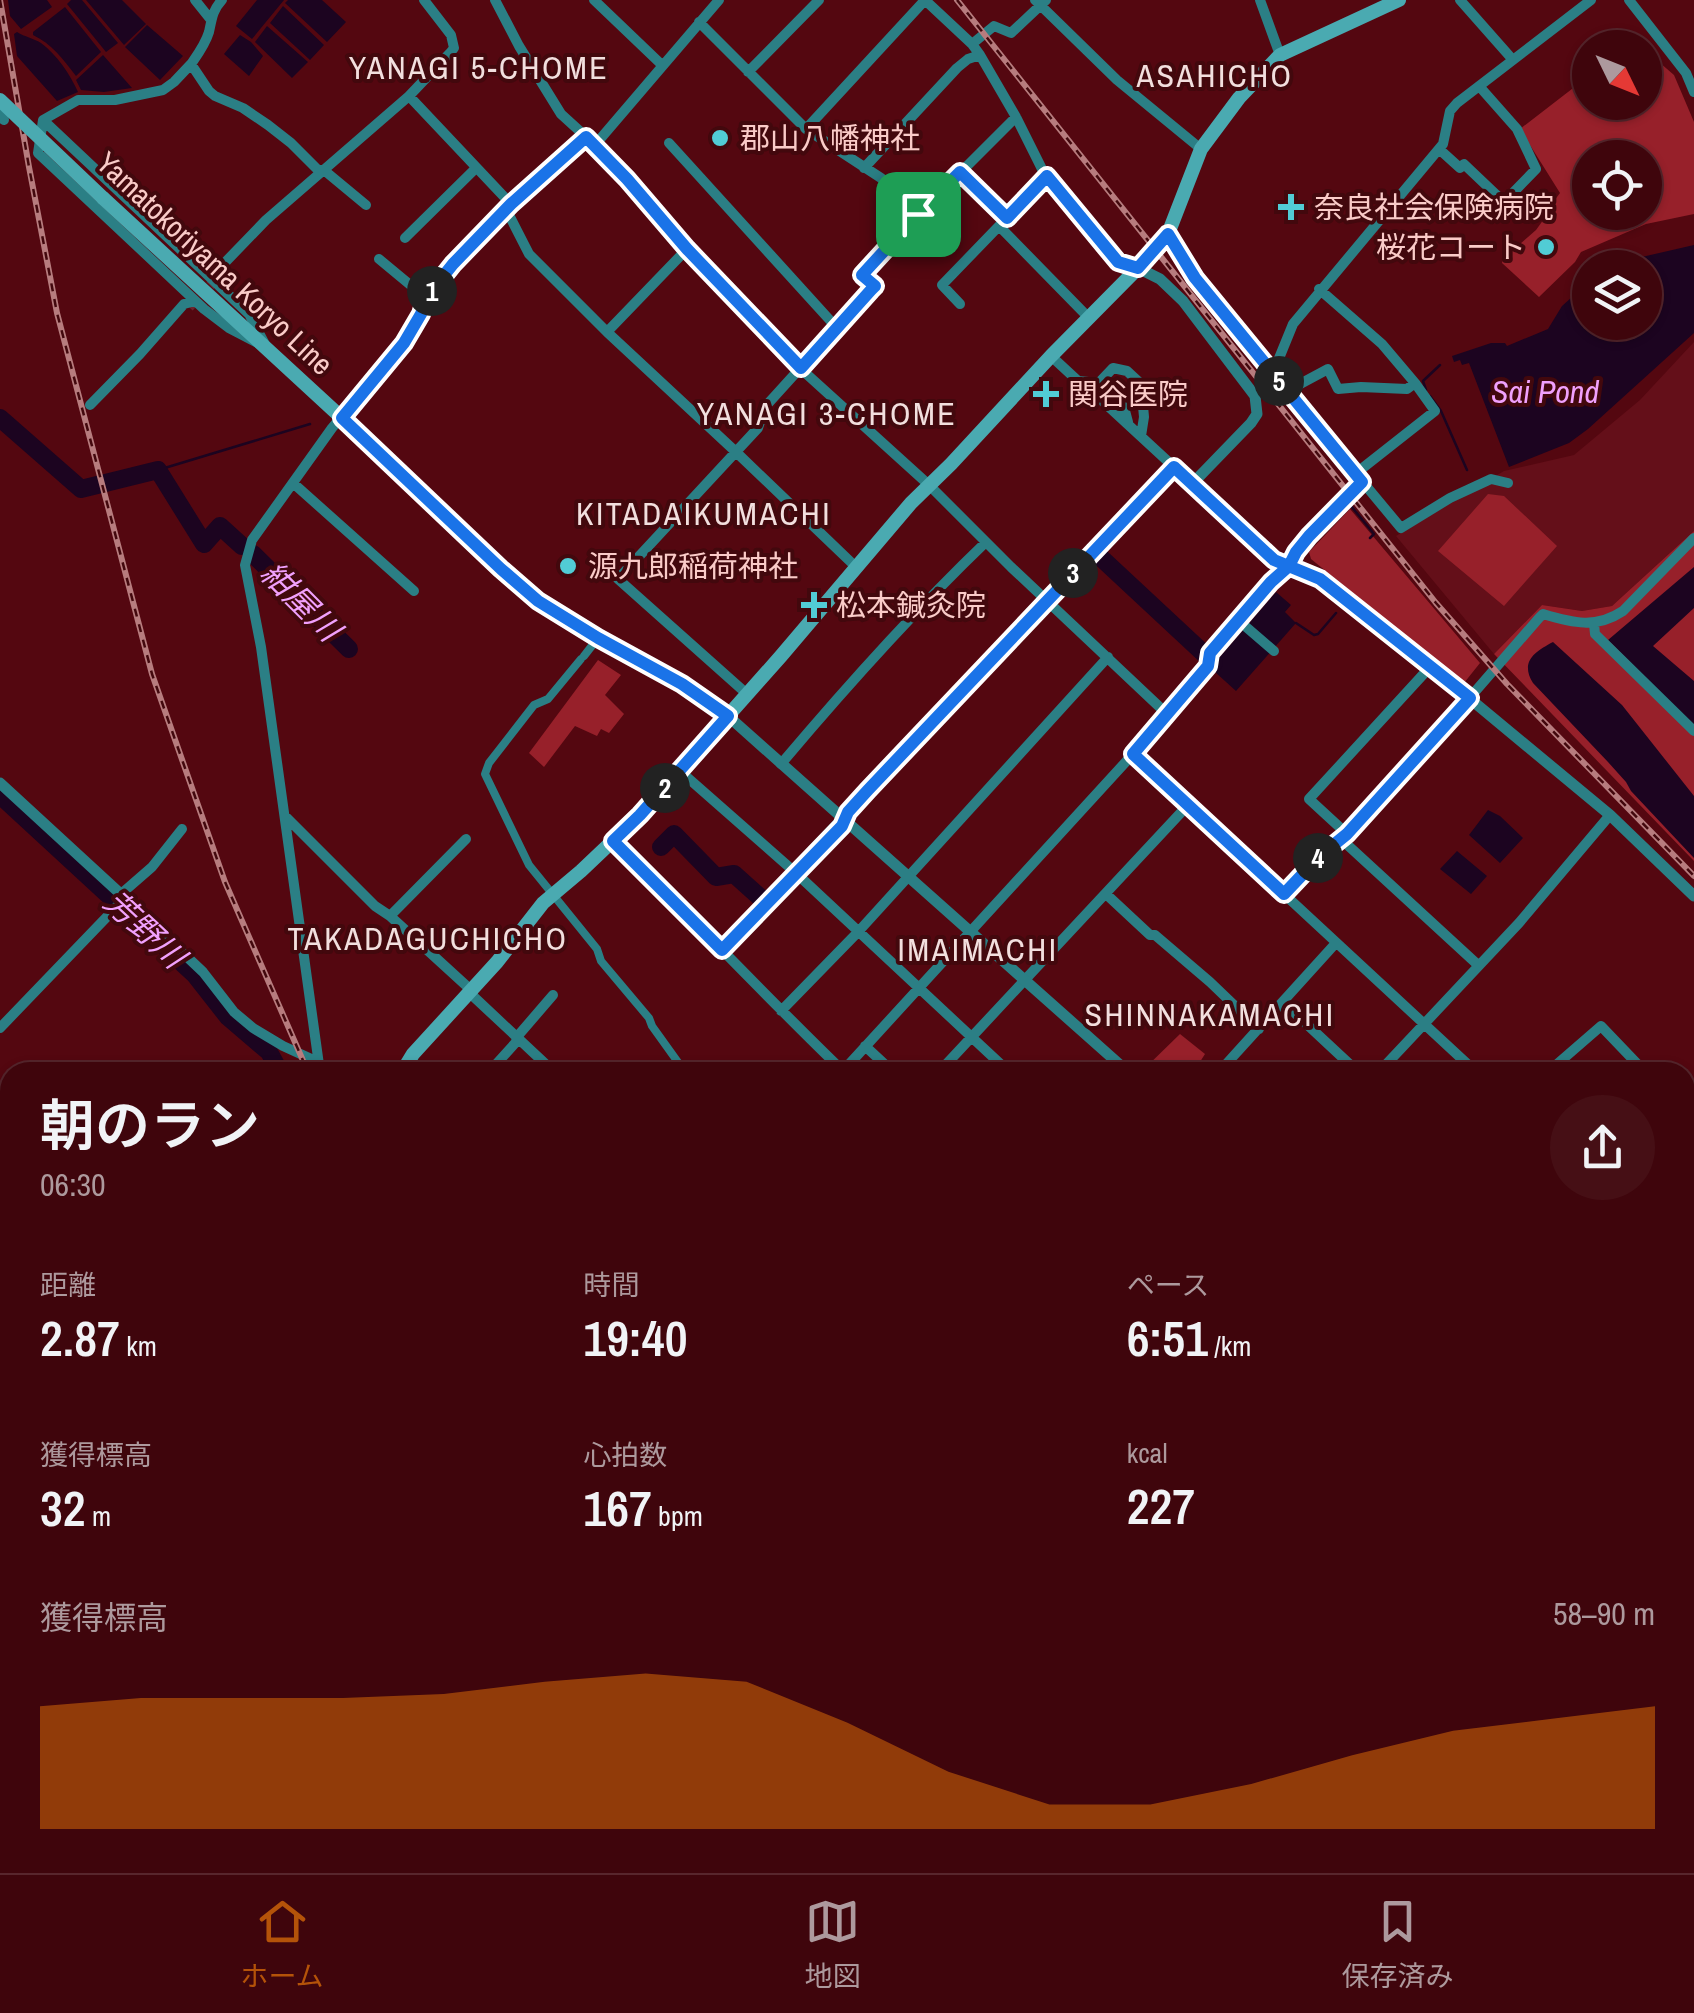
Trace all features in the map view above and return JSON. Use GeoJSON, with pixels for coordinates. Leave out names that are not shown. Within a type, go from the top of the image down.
{"type":"FeatureCollection","features":[{"type":"Feature","properties":{"kind":"main road"},"geometry":{"type":"LineString","coordinates":[[412,1062],[414,1054],[554,894],[613,841],[680,771],[928,485],[1168,234],[1201,149],[1239,98],[1280,55],[1375,5],[1399,0]]}},
{"type":"Feature","properties":{"kind":"main road","name":"Yamatokoriyama Koryo Line"},"geometry":{"type":"LineString","coordinates":[[0,100],[538,601],[682,684],[728,716]]}},
{"type":"Feature","properties":{"kind":"street"},"geometry":{"type":"LineString","coordinates":[[195,0],[211,20]]}},
{"type":"Feature","properties":{"kind":"street"},"geometry":{"type":"LineString","coordinates":[[42,120],[78,100],[115,100],[163,90],[202,48],[214,10],[222,0]]}},
{"type":"Feature","properties":{"kind":"street"},"geometry":{"type":"LineString","coordinates":[[217,275],[266,220],[409,96],[454,48],[451,35],[424,0]]}},
{"type":"Feature","properties":{"kind":"street"},"geometry":{"type":"LineString","coordinates":[[495,0],[518,46],[561,114],[591,141],[687,249],[801,368],[1167,714]]}},
{"type":"Feature","properties":{"kind":"street"},"geometry":{"type":"LineString","coordinates":[[594,0],[662,64]]}},
{"type":"Feature","properties":{"kind":"street"},"geometry":{"type":"LineString","coordinates":[[318,1062],[260,648],[244,565],[252,540],[342,418],[404,343],[426,298],[453,264],[509,207],[591,141],[720,0]]}},
{"type":"Feature","properties":{"kind":"street"},"geometry":{"type":"LineString","coordinates":[[748,72],[818,0]]}},
{"type":"Feature","properties":{"kind":"street"},"geometry":{"type":"LineString","coordinates":[[806,129],[925,0],[972,44],[1047,176],[1118,262],[1160,279],[1183,301],[1255,396],[1257,414],[1251,423],[1192,484]]}},
{"type":"Feature","properties":{"kind":"street"},"geometry":{"type":"LineString","coordinates":[[1260,0],[1280,55]]}},
{"type":"Feature","properties":{"kind":"street"},"geometry":{"type":"LineString","coordinates":[[1460,0],[1513,60]]}},
{"type":"Feature","properties":{"kind":"street"},"geometry":{"type":"LineString","coordinates":[[1273,374],[1293,324],[1443,144],[1450,111],[1591,0]]}},
{"type":"Feature","properties":{"kind":"street"},"geometry":{"type":"LineString","coordinates":[[1629,0],[1686,73],[1694,92]]}},
{"type":"Feature","properties":{"kind":"street"},"geometry":{"type":"LineString","coordinates":[[972,44],[994,26],[1011,33],[1041,2],[1117,80],[1201,149]]}},
{"type":"Feature","properties":{"kind":"street"},"geometry":{"type":"LineString","coordinates":[[699,22],[806,129],[881,178],[918,214]]}},
{"type":"Feature","properties":{"kind":"street"},"geometry":{"type":"LineString","coordinates":[[864,168],[957,68],[980,55]]}},
{"type":"Feature","properties":{"kind":"street"},"geometry":{"type":"LineString","coordinates":[[191,64],[215,96],[268,125],[317,169],[325,171],[366,204]]}},
{"type":"Feature","properties":{"kind":"street"},"geometry":{"type":"LineString","coordinates":[[1439,149],[1460,168],[1464,164],[1504,202],[1536,169],[1517,129],[1479,86]]}},
{"type":"Feature","properties":{"kind":"street"},"geometry":{"type":"LineString","coordinates":[[409,96],[509,207],[529,254],[856,568]]}},
{"type":"Feature","properties":{"kind":"street"},"geometry":{"type":"LineString","coordinates":[[0,100],[4,120],[0,117]]}},
{"type":"Feature","properties":{"kind":"street"},"geometry":{"type":"LineString","coordinates":[[747,694],[618,579],[758,428],[765,408],[875,286],[862,275],[1016,117]]}},
{"type":"Feature","properties":{"kind":"street"},"geometry":{"type":"LineString","coordinates":[[42,120],[217,275],[249,314],[267,348]]}},
{"type":"Feature","properties":{"kind":"street"},"geometry":{"type":"LineString","coordinates":[[42,120],[38,153],[192,304],[267,348]]}},
{"type":"Feature","properties":{"kind":"street"},"geometry":{"type":"LineString","coordinates":[[669,143],[837,328]]}},
{"type":"Feature","properties":{"kind":"street"},"geometry":{"type":"LineString","coordinates":[[405,238],[476,168]]}},
{"type":"Feature","properties":{"kind":"street"},"geometry":{"type":"LineString","coordinates":[[960,172],[1088,317]]}},
{"type":"Feature","properties":{"kind":"street"},"geometry":{"type":"LineString","coordinates":[[960,304],[942,285],[1047,176]]}},
{"type":"Feature","properties":{"kind":"street"},"geometry":{"type":"LineString","coordinates":[[1168,234],[1195,278],[1401,528],[1450,498],[1492,479],[1508,483]]}},
{"type":"Feature","properties":{"kind":"street"},"geometry":{"type":"LineString","coordinates":[[607,332],[687,249]]}},
{"type":"Feature","properties":{"kind":"street"},"geometry":{"type":"LineString","coordinates":[[378,259],[426,298]]}},
{"type":"Feature","properties":{"kind":"street"},"geometry":{"type":"LineString","coordinates":[[852,1062],[1133,754],[1208,666],[1210,653],[1289,566],[1296,552],[1359,478],[1434,411],[1382,344],[1320,290]]}},
{"type":"Feature","properties":{"kind":"street"},"geometry":{"type":"LineString","coordinates":[[90,405],[184,304],[192,304]]}},
{"type":"Feature","properties":{"kind":"street"},"geometry":{"type":"LineString","coordinates":[[1051,356],[1078,381],[1099,383]]}},
{"type":"Feature","properties":{"kind":"street"},"geometry":{"type":"LineString","coordinates":[[1141,436],[1141,384],[1127,371],[1113,368],[1094,388],[1096,395],[1274,560],[1320,579],[1470,698],[1610,815],[1694,896]]}},
{"type":"Feature","properties":{"kind":"street"},"geometry":{"type":"LineString","coordinates":[[1287,391],[1328,369],[1338,389],[1407,389],[1416,383]]}},
{"type":"Feature","properties":{"kind":"street"},"geometry":{"type":"LineString","coordinates":[[722,950],[1174,467]]}},
{"type":"Feature","properties":{"kind":"street"},"geometry":{"type":"LineString","coordinates":[[293,483],[414,591]]}},
{"type":"Feature","properties":{"kind":"street"},"geometry":{"type":"LineString","coordinates":[[1284,894],[1344,836],[1544,614],[1564,622],[1594,624],[1610,620],[1694,538]]}},
{"type":"Feature","properties":{"kind":"street"},"geometry":{"type":"LineString","coordinates":[[782,764],[842,692],[986,542]]}},
{"type":"Feature","properties":{"kind":"street"},"geometry":{"type":"LineString","coordinates":[[1238,620],[1274,650]]}},
{"type":"Feature","properties":{"kind":"street"},"geometry":{"type":"LineString","coordinates":[[1594,624],[1595,634],[1694,731]]}},
{"type":"Feature","properties":{"kind":"street"},"geometry":{"type":"LineString","coordinates":[[598,638],[548,699],[534,705],[485,774],[529,865],[597,949],[601,960],[649,1018],[678,1062]]}},
{"type":"Feature","properties":{"kind":"street"},"geometry":{"type":"LineString","coordinates":[[781,1011],[1108,657]]}},
{"type":"Feature","properties":{"kind":"street"},"geometry":{"type":"LineString","coordinates":[[1430,667],[1309,798],[1478,964]]}},
{"type":"Feature","properties":{"kind":"street"},"geometry":{"type":"LineString","coordinates":[[728,716],[1117,1062]]}},
{"type":"Feature","properties":{"kind":"street"},"geometry":{"type":"LineString","coordinates":[[1133,754],[1465,1062]]}},
{"type":"Feature","properties":{"kind":"street"},"geometry":{"type":"LineString","coordinates":[[680,771],[998,1062]]}},
{"type":"Feature","properties":{"kind":"street"},"geometry":{"type":"LineString","coordinates":[[0,783],[204,972],[234,1012],[253,1028],[311,1062]]}},
{"type":"Feature","properties":{"kind":"street"},"geometry":{"type":"LineString","coordinates":[[948,1062],[1188,805]]}},
{"type":"Feature","properties":{"kind":"street"},"geometry":{"type":"LineString","coordinates":[[1388,1062],[1520,923],[1610,815]]}},
{"type":"Feature","properties":{"kind":"street"},"geometry":{"type":"LineString","coordinates":[[284,816],[543,1062]]}},
{"type":"Feature","properties":{"kind":"street"},"geometry":{"type":"LineString","coordinates":[[0,1028],[115,908],[182,829]]}},
{"type":"Feature","properties":{"kind":"street"},"geometry":{"type":"LineString","coordinates":[[390,916],[466,839]]}},
{"type":"Feature","properties":{"kind":"street"},"geometry":{"type":"LineString","coordinates":[[613,841],[833,1062]]}},
{"type":"Feature","properties":{"kind":"street"},"geometry":{"type":"LineString","coordinates":[[1106,894],[1259,1029]]}},
{"type":"Feature","properties":{"kind":"street"},"geometry":{"type":"LineString","coordinates":[[1232,1062],[1230,1060],[1335,944]]}},
{"type":"Feature","properties":{"kind":"street"},"geometry":{"type":"LineString","coordinates":[[497,1062],[553,996]]}},
{"type":"Feature","properties":{"kind":"street"},"geometry":{"type":"LineString","coordinates":[[1284,1003],[1347,1062]]}},
{"type":"Feature","properties":{"kind":"street"},"geometry":{"type":"LineString","coordinates":[[1559,1062],[1600,1026],[1636,1062]]}},
{"type":"Feature","properties":{"kind":"street"},"geometry":{"type":"LineString","coordinates":[[866,1046],[883,1062]]}},
{"type":"Feature","properties":{"kind":"shaded area"},"geometry":{"type":"Polygon","coordinates":[[[1662,65],[1674,75],[1694,122],[1694,214],[1662,221],[1662,140],[1572,140],[1572,230],[1632,230],[1586,250],[1572,250],[1572,265],[1539,297],[1502,263],[1536,230],[1560,193],[1520,129],[1572,89],[1572,120],[1662,120],[1662,65]]]}},
{"type":"Feature","properties":{"kind":"shaded area"},"geometry":{"type":"Polygon","coordinates":[[[1694,342],[1694,531],[1612,606],[1582,611],[1542,605],[1494,654],[1396,536],[1504,471],[1574,455],[1640,400],[1694,342]]]}},
{"type":"Feature","properties":{"kind":"shaded area"},"geometry":{"type":"Polygon","coordinates":[[[1488,494],[1504,496],[1557,546],[1504,606],[1438,551],[1488,494]]]}},
{"type":"Feature","properties":{"kind":"shaded area"},"geometry":{"type":"Polygon","coordinates":[[[1350,509],[1480,663],[1464,683],[1311,559],[1309,552],[1350,509]]]}},
{"type":"Feature","properties":{"kind":"shaded area"},"geometry":{"type":"Polygon","coordinates":[[[1694,531],[1694,861],[1494,654],[1542,605],[1582,611],[1612,606],[1694,531]]]}},
{"type":"Feature","properties":{"kind":"shaded area"},"geometry":{"type":"Polygon","coordinates":[[[598,660],[621,675],[605,695],[624,714],[609,733],[601,729],[597,736],[575,726],[544,767],[529,753],[598,660]]]}},
{"type":"Feature","properties":{"kind":"shaded area"},"geometry":{"type":"Polygon","coordinates":[[[1180,1034],[1205,1054],[1200,1062],[1151,1062],[1180,1034]]]}},
{"type":"Feature","properties":{"kind":"water"},"geometry":{"type":"Polygon","coordinates":[[[8,0],[47,0],[52,7],[21,29],[10,16],[8,0]]]}},
{"type":"Feature","properties":{"kind":"water"},"geometry":{"type":"Polygon","coordinates":[[[82,0],[118,43],[106,52],[67,4],[82,0]]]}},
{"type":"Feature","properties":{"kind":"water"},"geometry":{"type":"Polygon","coordinates":[[[86,0],[122,0],[146,24],[124,45],[86,0]]]}},
{"type":"Feature","properties":{"kind":"water"},"geometry":{"type":"Polygon","coordinates":[[[257,0],[284,0],[252,39],[236,26],[257,0]]]}},
{"type":"Feature","properties":{"kind":"water"},"geometry":{"type":"Polygon","coordinates":[[[322,0],[346,22],[327,42],[285,3],[322,0]]]}},
{"type":"Feature","properties":{"kind":"water"},"geometry":{"type":"Polygon","coordinates":[[[283,6],[324,45],[310,60],[270,23],[283,6]]]}},
{"type":"Feature","properties":{"kind":"water"},"geometry":{"type":"Polygon","coordinates":[[[65,7],[101,52],[76,76],[52,47],[33,35],[65,7]]]}},
{"type":"Feature","properties":{"kind":"water"},"geometry":{"type":"Polygon","coordinates":[[[147,25],[183,56],[160,80],[125,47],[147,25]]]}},
{"type":"Feature","properties":{"kind":"water"},"geometry":{"type":"Polygon","coordinates":[[[267,26],[308,62],[292,78],[255,42],[267,26]]]}},
{"type":"Feature","properties":{"kind":"water"},"geometry":{"type":"Polygon","coordinates":[[[17,32],[52,53],[78,92],[57,101],[17,56],[17,32]]]}},
{"type":"Feature","properties":{"kind":"water"},"geometry":{"type":"Polygon","coordinates":[[[240,35],[263,56],[249,76],[224,54],[240,35]]]}},
{"type":"Feature","properties":{"kind":"water"},"geometry":{"type":"Polygon","coordinates":[[[103,55],[132,88],[81,90],[76,80],[103,55]]]}},
{"type":"Feature","properties":{"kind":"water","name":"Sai Pond"},"geometry":{"type":"Polygon","coordinates":[[[1694,245],[1694,333],[1569,443],[1509,467],[1469,363],[1454,362],[1452,356],[1491,343],[1507,346],[1548,329],[1572,297],[1572,340],[1662,340],[1662,252],[1694,245]]]}},
{"type":"Feature","properties":{"kind":"water"},"geometry":{"type":"Polygon","coordinates":[[[1694,567],[1694,608],[1653,646],[1694,681],[1694,726],[1608,640],[1694,567]]]}},
{"type":"Feature","properties":{"kind":"water"},"geometry":{"type":"Polygon","coordinates":[[[1276,592],[1291,605],[1285,612],[1296,623],[1236,691],[1212,666],[1276,592]]]}},
{"type":"Feature","properties":{"kind":"water"},"geometry":{"type":"Polygon","coordinates":[[[1553,642],[1622,705],[1694,796],[1694,858],[1533,683],[1528,669],[1531,658],[1553,642]]]}},
{"type":"Feature","properties":{"kind":"water"},"geometry":{"type":"Polygon","coordinates":[[[1488,810],[1523,838],[1500,863],[1469,835],[1488,810]]]}},
{"type":"Feature","properties":{"kind":"water"},"geometry":{"type":"Polygon","coordinates":[[[1457,851],[1487,876],[1471,894],[1440,869],[1457,851]]]}},
{"type":"Feature","properties":{"kind":"waterway"},"geometry":{"type":"LineString","coordinates":[[1426,390],[1423,381],[1440,365]]}},
{"type":"Feature","properties":{"kind":"waterway"},"geometry":{"type":"LineString","coordinates":[[1430,396],[1441,411],[1467,470]]}},
{"type":"Feature","properties":{"kind":"waterway","name":"紺屋川"},"geometry":{"type":"LineString","coordinates":[[0,418],[81,489],[158,470],[204,544],[220,526],[242,546]]}},
{"type":"Feature","properties":{"kind":"waterway"},"geometry":{"type":"LineString","coordinates":[[158,470],[310,424]]}},
{"type":"Feature","properties":{"kind":"waterway"},"geometry":{"type":"LineString","coordinates":[[1351,506],[1374,534],[1370,538]]}},
{"type":"Feature","properties":{"kind":"waterway","name":"紺屋川"},"geometry":{"type":"LineString","coordinates":[[253,554],[349,649]]}},
{"type":"Feature","properties":{"kind":"waterway","name":"紺屋川"},"geometry":{"type":"LineString","coordinates":[[1097,554],[1214,663]]}},
{"type":"Feature","properties":{"kind":"waterway"},"geometry":{"type":"LineString","coordinates":[[1296,623],[1314,635],[1336,613]]}},
{"type":"Feature","properties":{"kind":"waterway","name":"芳野川"},"geometry":{"type":"LineString","coordinates":[[0,795],[195,975],[228,1017],[269,1052],[274,1062]]}},
{"type":"Feature","properties":{"kind":"waterway","name":"紺屋川"},"geometry":{"type":"LineString","coordinates":[[661,847],[674,834],[716,877],[734,874],[763,900]]}},
{"type":"Feature","properties":{"kind":"tunnel"},"geometry":{"type":"LineString","coordinates":[[189,307],[222,273]]}},
{"type":"Feature","properties":{"kind":"railway"},"geometry":{"type":"LineString","coordinates":[[0,0],[57,313],[152,674],[225,882],[304,1062]]}},
{"type":"Feature","properties":{"kind":"railway"},"geometry":{"type":"LineString","coordinates":[[957,0],[1436,603],[1507,684],[1694,876]]}},
{"type":"Feature","properties":{"kind":"place","name":"郡山八幡神社"},"geometry":{"type":"Point","coordinates":[720,138]}},
{"type":"Feature","properties":{"kind":"place","name":"奈良社会保険病院"},"geometry":{"type":"Point","coordinates":[1291,207]}},
{"type":"Feature","properties":{"kind":"place","name":"桜花コート"},"geometry":{"type":"Point","coordinates":[1546,247]}},
{"type":"Feature","properties":{"kind":"place","name":"関谷医院"},"geometry":{"type":"Point","coordinates":[1046,394]}},
{"type":"Feature","properties":{"kind":"place","name":"源九郎稲荷神社"},"geometry":{"type":"Point","coordinates":[568,566]}},
{"type":"Feature","properties":{"kind":"place","name":"松本鍼灸院"},"geometry":{"type":"Point","coordinates":[814,605]}},
{"type":"Feature","properties":{"kind":"district","name":"YANAGI 5-CHOME"},"geometry":{"type":"Point","coordinates":[479,67]}},
{"type":"Feature","properties":{"kind":"district","name":"ASAHICHO"},"geometry":{"type":"Point","coordinates":[1215,75]}},
{"type":"Feature","properties":{"kind":"district","name":"YANAGI 3-CHOME"},"geometry":{"type":"Point","coordinates":[827,413]}},
{"type":"Feature","properties":{"kind":"district","name":"KITADAIKUMACHI"},"geometry":{"type":"Point","coordinates":[704,513]}},
{"type":"Feature","properties":{"kind":"district","name":"TAKADAGUCHICHO"},"geometry":{"type":"Point","coordinates":[428,938]}},
{"type":"Feature","properties":{"kind":"district","name":"IMAIMACHI"},"geometry":{"type":"Point","coordinates":[978,949]}},
{"type":"Feature","properties":{"kind":"district","name":"SHINNAKAMACHI"},"geometry":{"type":"Point","coordinates":[1210,1014]}},
{"type":"Feature","properties":{"kind":"route"},"geometry":{"type":"LineString","coordinates":[[918,214],[862,275],[875,286],[801,368],[586,137],[511,204],[453,264],[426,298],[404,343],[342,418],[538,601],[682,684],[728,716],[613,841],[722,950],[1174,467],[1274,560],[1289,566],[1320,579],[1470,698],[1347,834],[1284,894],[1133,754],[1208,666],[1210,653],[1289,566],[1309,536],[1362,482],[1195,278],[1168,234],[1138,268],[1118,262],[1047,176],[1007,218],[960,172],[918,214]]}}]}
